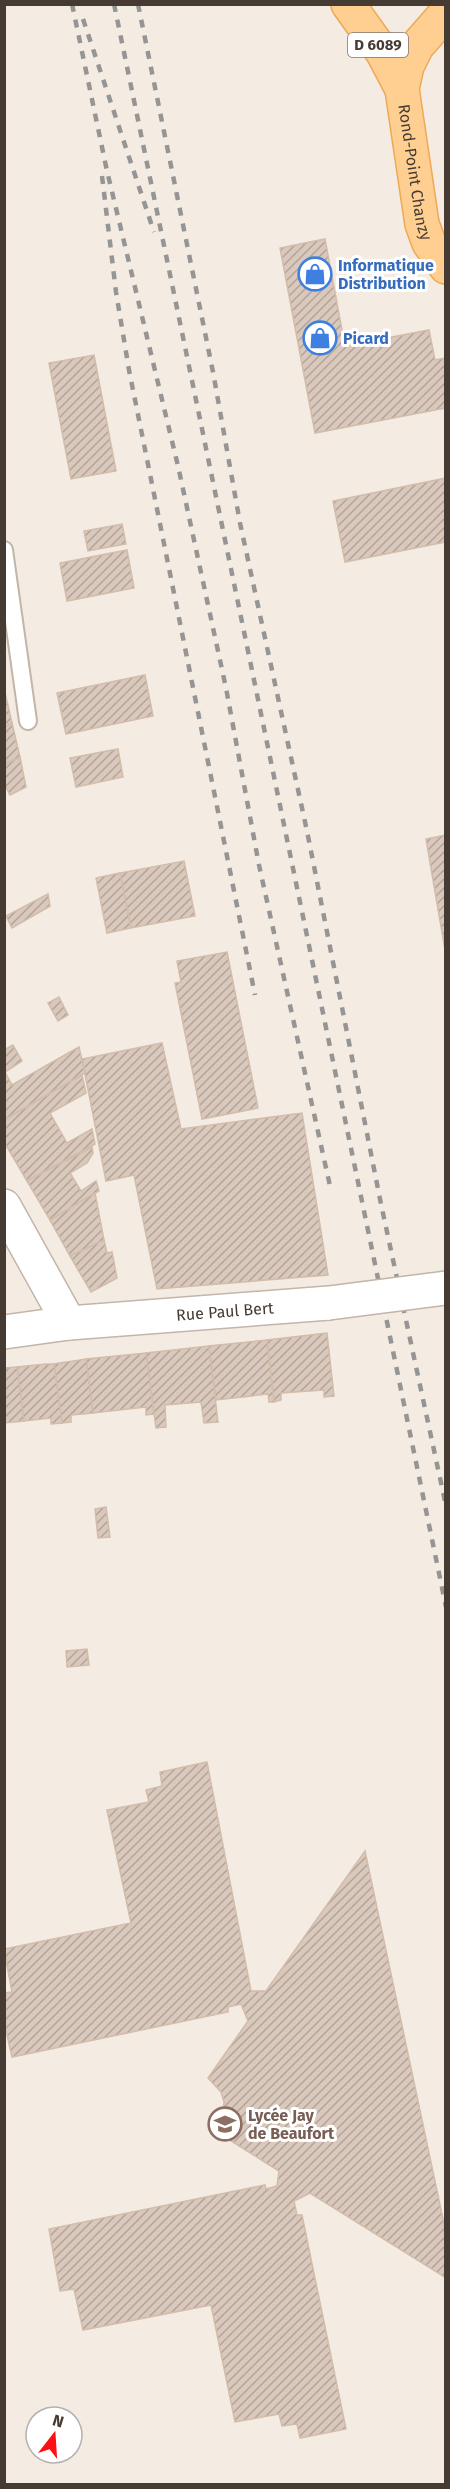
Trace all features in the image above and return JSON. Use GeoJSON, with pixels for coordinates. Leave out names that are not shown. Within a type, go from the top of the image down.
{"type":"FeatureCollection","features":[{"type":"Feature","properties":{"kind":"main road","name":"D 6089"},"geometry":{"type":"LineString","coordinates":[[348,4],[383,53],[402,89]]}},
{"type":"Feature","properties":{"kind":"main road","name":"Rond-Point Chanzy"},"geometry":{"type":"LineString","coordinates":[[446,13],[430,28],[417,46],[407,66],[402,89],[422,224],[429,243],[446,267]]}},
{"type":"Feature","properties":{"kind":"street"},"geometry":{"type":"LineString","coordinates":[[4,1206],[69,1323]]}},
{"type":"Feature","properties":{"kind":"street","name":"Rue Paul Bert"},"geometry":{"type":"LineString","coordinates":[[4,1332],[69,1323],[329,1303],[446,1288]]}},
{"type":"Feature","properties":{"kind":"lane"},"geometry":{"type":"LineString","coordinates":[[4,550],[28,721]]}},
{"type":"Feature","properties":{"kind":"building","name":"Picard"},"geometry":{"type":"Polygon","coordinates":[[[325,239],[345,346],[429,330],[435,360],[446,358],[446,408],[315,433],[280,248],[325,239]]]}},
{"type":"Feature","properties":{"kind":"building"},"geometry":{"type":"Polygon","coordinates":[[[94,355],[116,471],[71,479],[49,363],[94,355]]]}},
{"type":"Feature","properties":{"kind":"building"},"geometry":{"type":"Polygon","coordinates":[[[446,478],[446,542],[345,562],[333,501],[446,478]]]}},
{"type":"Feature","properties":{"kind":"building"},"geometry":{"type":"Polygon","coordinates":[[[122,524],[126,544],[88,551],[84,531],[122,524]]]}},
{"type":"Feature","properties":{"kind":"building"},"geometry":{"type":"Polygon","coordinates":[[[127,550],[134,588],[67,601],[60,563],[127,550]]]}},
{"type":"Feature","properties":{"kind":"building"},"geometry":{"type":"Polygon","coordinates":[[[145,675],[153,716],[66,734],[57,693],[145,675]]]}},
{"type":"Feature","properties":{"kind":"building"},"geometry":{"type":"Polygon","coordinates":[[[4,688],[12,723],[4,728],[4,688]]]}},
{"type":"Feature","properties":{"kind":"building"},"geometry":{"type":"Polygon","coordinates":[[[12,723],[20,757],[7,763],[4,758],[4,728],[12,723]]]}},
{"type":"Feature","properties":{"kind":"building"},"geometry":{"type":"Polygon","coordinates":[[[118,749],[123,777],[76,787],[70,758],[118,749]]]}},
{"type":"Feature","properties":{"kind":"building"},"geometry":{"type":"Polygon","coordinates":[[[20,757],[26,787],[10,795],[4,783],[4,765],[20,757]]]}},
{"type":"Feature","properties":{"kind":"building"},"geometry":{"type":"Polygon","coordinates":[[[446,835],[446,949],[445,950],[426,839],[446,835]]]}},
{"type":"Feature","properties":{"kind":"building"},"geometry":{"type":"Polygon","coordinates":[[[184,861],[195,916],[131,928],[120,873],[184,861]]]}},
{"type":"Feature","properties":{"kind":"building"},"geometry":{"type":"Polygon","coordinates":[[[120,873],[131,928],[107,933],[96,878],[120,873]]]}},
{"type":"Feature","properties":{"kind":"building"},"geometry":{"type":"Polygon","coordinates":[[[48,894],[50,906],[12,928],[6,916],[48,894]]]}},
{"type":"Feature","properties":{"kind":"building"},"geometry":{"type":"Polygon","coordinates":[[[227,952],[258,1108],[202,1119],[175,983],[181,982],[177,961],[227,952]]]}},
{"type":"Feature","properties":{"kind":"building"},"geometry":{"type":"Polygon","coordinates":[[[59,997],[68,1015],[58,1021],[48,1003],[59,997]]]}},
{"type":"Feature","properties":{"kind":"building"},"geometry":{"type":"Polygon","coordinates":[[[162,1043],[181,1129],[302,1113],[328,1275],[157,1289],[134,1175],[106,1181],[82,1059],[162,1043]]]}},
{"type":"Feature","properties":{"kind":"building"},"geometry":{"type":"Polygon","coordinates":[[[13,1045],[22,1061],[5,1072],[12,1085],[79,1047],[85,1073],[4,1120],[4,1050],[13,1045]]]}},
{"type":"Feature","properties":{"kind":"building"},"geometry":{"type":"Polygon","coordinates":[[[82,1075],[86,1093],[50,1113],[67,1143],[92,1129],[95,1144],[27,1181],[4,1142],[4,1120],[82,1075]]]}},
{"type":"Feature","properties":{"kind":"building"},"geometry":{"type":"Polygon","coordinates":[[[92,1147],[93,1153],[87,1163],[70,1173],[81,1191],[96,1181],[99,1191],[50,1220],[27,1181],[92,1147]]]}},
{"type":"Feature","properties":{"kind":"building"},"geometry":{"type":"Polygon","coordinates":[[[95,1193],[104,1240],[70,1256],[50,1220],[95,1193]]]}},
{"type":"Feature","properties":{"kind":"building"},"geometry":{"type":"Polygon","coordinates":[[[104,1240],[107,1253],[112,1252],[117,1278],[91,1292],[70,1256],[104,1240]]]}},
{"type":"Feature","properties":{"kind":"building"},"geometry":{"type":"Polygon","coordinates":[[[327,1333],[334,1396],[324,1397],[324,1390],[281,1393],[281,1400],[274,1402],[267,1340],[327,1333]]]}},
{"type":"Feature","properties":{"kind":"building"},"geometry":{"type":"Polygon","coordinates":[[[267,1340],[274,1402],[269,1402],[268,1394],[216,1400],[209,1346],[267,1340]]]}},
{"type":"Feature","properties":{"kind":"building"},"geometry":{"type":"Polygon","coordinates":[[[209,1346],[218,1422],[204,1423],[201,1402],[165,1405],[166,1427],[156,1428],[146,1353],[209,1346]]]}},
{"type":"Feature","properties":{"kind":"building"},"geometry":{"type":"Polygon","coordinates":[[[146,1353],[154,1414],[146,1415],[146,1407],[93,1413],[86,1359],[146,1353]]]}},
{"type":"Feature","properties":{"kind":"building"},"geometry":{"type":"Polygon","coordinates":[[[86,1359],[93,1413],[71,1415],[71,1422],[62,1423],[54,1364],[86,1359]]]}},
{"type":"Feature","properties":{"kind":"building"},"geometry":{"type":"Polygon","coordinates":[[[54,1364],[62,1423],[51,1424],[51,1418],[24,1421],[17,1367],[54,1364]]]}},
{"type":"Feature","properties":{"kind":"building"},"geometry":{"type":"Polygon","coordinates":[[[17,1367],[24,1421],[4,1423],[4,1368],[17,1367]]]}},
{"type":"Feature","properties":{"kind":"building"},"geometry":{"type":"Polygon","coordinates":[[[106,1507],[110,1537],[98,1538],[95,1509],[106,1507]]]}},
{"type":"Feature","properties":{"kind":"building"},"geometry":{"type":"Polygon","coordinates":[[[87,1649],[89,1665],[67,1667],[66,1651],[87,1649]]]}},
{"type":"Feature","properties":{"kind":"building","name":"Lycée Jay de Beaufort"},"geometry":{"type":"Polygon","coordinates":[[[207,1762],[251,1991],[266,1991],[365,1851],[446,2233],[446,2278],[310,2193],[294,2201],[297,2215],[302,2215],[346,2429],[300,2438],[297,2424],[282,2426],[279,2414],[235,2422],[211,2305],[83,2330],[74,2289],[60,2291],[49,2229],[265,2185],[266,2189],[277,2186],[279,2171],[217,2132],[222,2124],[224,2102],[221,2092],[208,2078],[248,2021],[241,2004],[228,2007],[228,2012],[12,2057],[4,2022],[4,1993],[12,1992],[4,1949],[131,1923],[107,1810],[149,1802],[146,1790],[162,1786],[160,1772],[207,1762]]]}},
{"type":"Feature","properties":{"kind":"railway"},"geometry":{"type":"LineString","coordinates":[[72,4],[107,171],[178,466],[226,688],[259,865],[330,1186]]}},
{"type":"Feature","properties":{"kind":"railway"},"geometry":{"type":"LineString","coordinates":[[114,4],[446,1607]]}},
{"type":"Feature","properties":{"kind":"railway"},"geometry":{"type":"LineString","coordinates":[[138,4],[213,372],[240,523],[307,831],[381,1204],[446,1506]]}},
{"type":"Feature","properties":{"kind":"railway"},"geometry":{"type":"LineString","coordinates":[[83,19],[154,232]]}},
{"type":"Feature","properties":{"kind":"railway"},"geometry":{"type":"LineString","coordinates":[[102,176],[116,292],[129,370],[255,995]]}},
{"type":"Feature","properties":{"kind":"place","name":"Informatique Distribution"},"geometry":{"type":"Point","coordinates":[315,274]}},
{"type":"Feature","properties":{"kind":"place","name":"Picard"},"geometry":{"type":"Point","coordinates":[320,338]}},
{"type":"Feature","properties":{"kind":"place","name":"Lycée Jay de Beaufort"},"geometry":{"type":"Point","coordinates":[225,2124]}}]}
